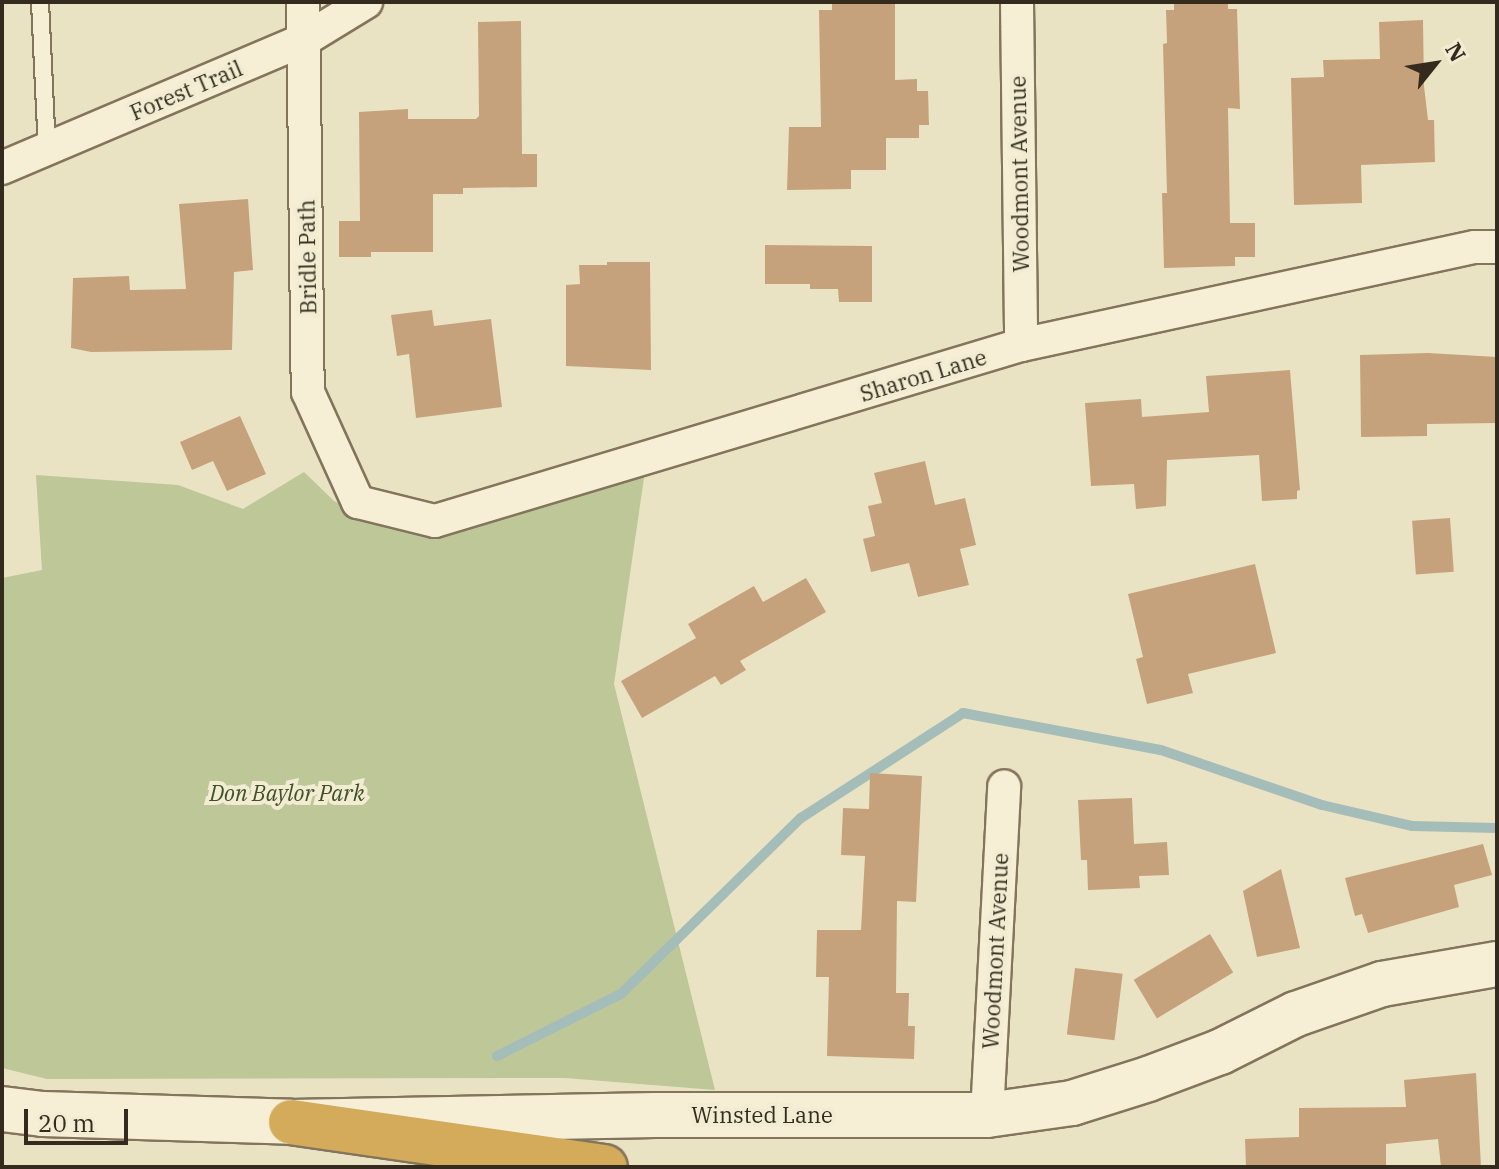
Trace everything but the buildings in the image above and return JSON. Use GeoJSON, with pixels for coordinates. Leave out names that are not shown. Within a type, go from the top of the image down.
{"type":"FeatureCollection","features":[{"type":"Feature","properties":{"kind":"highway"},"geometry":{"type":"LineString","coordinates":[[291,1122],[605,1167]]}},
{"type":"Feature","properties":{"kind":"main road","name":"Winsted Lane"},"geometry":{"type":"LineString","coordinates":[[2,1109],[43,1114],[291,1122],[655,1115],[987,1115],[1072,1103],[1148,1079],[1220,1052],[1296,1014],[1382,984],[1497,964]]}},
{"type":"Feature","properties":{"kind":"street","name":"Bridle Path"},"geometry":{"type":"LineString","coordinates":[[303,2],[308,392],[358,502]]}},
{"type":"Feature","properties":{"kind":"street","name":"Forest Trail"},"geometry":{"type":"LineString","coordinates":[[2,168],[304,40],[366,2]]}},
{"type":"Feature","properties":{"kind":"street","name":"Woodmont Avenue"},"geometry":{"type":"LineString","coordinates":[[1017,2],[1021,345]]}},
{"type":"Feature","properties":{"kind":"street","name":"Sharon Lane"},"geometry":{"type":"LineString","coordinates":[[358,502],[435,521],[1021,345],[1475,247],[1497,247]]}},
{"type":"Feature","properties":{"kind":"street","name":"Woodmont Avenue"},"geometry":{"type":"LineString","coordinates":[[987,1115],[1004,786]]}},
{"type":"Feature","properties":{"kind":"lane"},"geometry":{"type":"LineString","coordinates":[[40,2],[47,149]]}},
{"type":"Feature","properties":{"kind":"green space","name":"Don Baylor Park"},"geometry":{"type":"Polygon","coordinates":[[[645,471],[614,684],[715,1090],[565,1078],[47,1079],[2,1068],[2,578],[42,570],[36,475],[178,485],[243,509],[304,472],[334,501],[377,521],[645,471]]]}},
{"type":"Feature","properties":{"kind":"waterway"},"geometry":{"type":"LineString","coordinates":[[497,1056],[621,994],[801,818],[963,713],[1161,750],[1322,805],[1412,826],[1497,828]]}}]}
